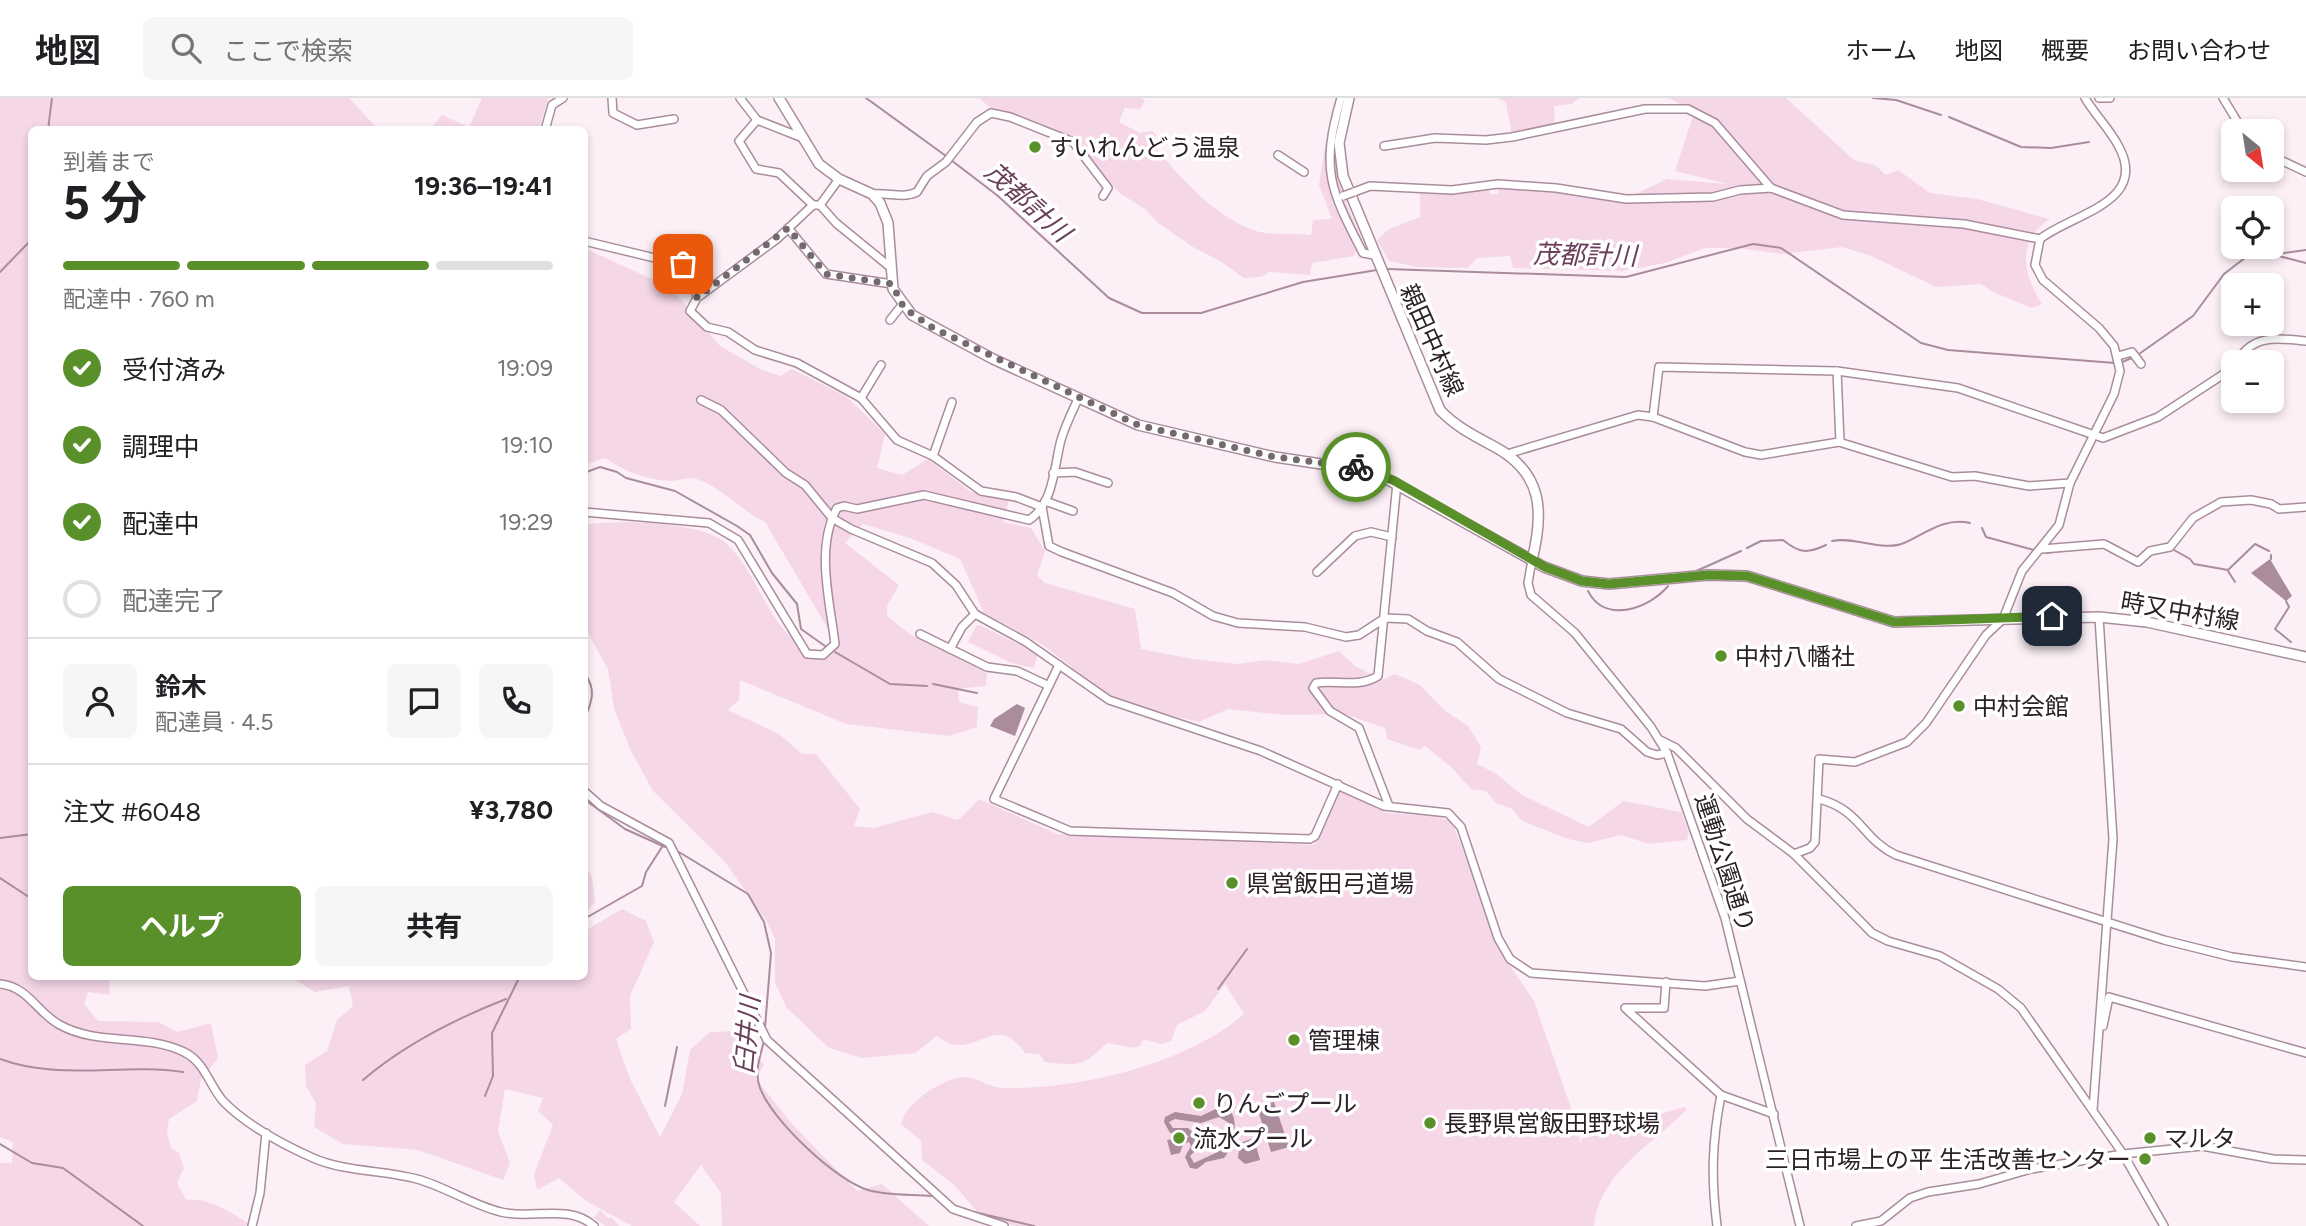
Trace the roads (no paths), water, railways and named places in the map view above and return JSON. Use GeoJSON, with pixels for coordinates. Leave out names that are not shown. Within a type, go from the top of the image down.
{"type":"FeatureCollection","features":[{"type":"Feature","properties":{"kind":"main road"},"geometry":{"type":"LineString","coordinates":[[779,98],[819,164],[839,179],[872,194]]}},
{"type":"Feature","properties":{"kind":"main road","name":"親田中村線"},"geometry":{"type":"LineString","coordinates":[[1349,98],[1340,131],[1340,160],[1376,259],[1440,410],[1457,426],[1507,454],[1529,478],[1538,499],[1540,526],[1532,560]]}},
{"type":"Feature","properties":{"kind":"main road","name":"時又中村線"},"geometry":{"type":"LineString","coordinates":[[872,194],[888,223],[892,284],[902,305],[933,328],[1078,399],[1138,425],[1275,457],[1358,467],[1397,482],[1532,560],[1565,576],[1609,584],[1708,575],[1747,576],[1894,622],[2099,617],[2147,622],[2306,657]]}},
{"type":"Feature","properties":{"kind":"street"},"geometry":{"type":"LineString","coordinates":[[546,126],[552,105],[563,98]]}},
{"type":"Feature","properties":{"kind":"street"},"geometry":{"type":"LineString","coordinates":[[612,98],[612,113],[637,125],[674,119]]}},
{"type":"Feature","properties":{"kind":"street"},"geometry":{"type":"LineString","coordinates":[[740,98],[757,120],[803,138]]}},
{"type":"Feature","properties":{"kind":"street"},"geometry":{"type":"LineString","coordinates":[[1341,98],[1331,133],[1330,156],[1340,198],[1363,253],[1376,259]]}},
{"type":"Feature","properties":{"kind":"street"},"geometry":{"type":"LineString","coordinates":[[1340,198],[1370,186],[1452,190],[1498,184],[1556,188],[1626,199],[1713,197],[1740,190],[1771,188],[1843,215],[1889,216],[1964,224],[2040,239],[2111,201],[2124,179],[2120,148],[2085,98]]}},
{"type":"Feature","properties":{"kind":"street"},"geometry":{"type":"LineString","coordinates":[[2099,98],[2110,98]]}},
{"type":"Feature","properties":{"kind":"street"},"geometry":{"type":"LineString","coordinates":[[2223,98],[2236,119]]}},
{"type":"Feature","properties":{"kind":"street"},"geometry":{"type":"LineString","coordinates":[[1384,146],[1435,138],[1486,140],[1511,137],[1645,109],[1688,109],[1715,123],[1771,188]]}},
{"type":"Feature","properties":{"kind":"street"},"geometry":{"type":"LineString","coordinates":[[872,194],[914,195],[927,176],[946,162],[976,122],[991,113],[1010,117],[1073,142],[1104,180],[1108,188],[1103,196]]}},
{"type":"Feature","properties":{"kind":"street"},"geometry":{"type":"LineString","coordinates":[[757,120],[739,141],[756,169],[779,173],[890,267]]}},
{"type":"Feature","properties":{"kind":"street"},"geometry":{"type":"LineString","coordinates":[[1278,155],[1304,172]]}},
{"type":"Feature","properties":{"kind":"street"},"geometry":{"type":"LineString","coordinates":[[2284,162],[2306,172]]}},
{"type":"Feature","properties":{"kind":"street"},"geometry":{"type":"LineString","coordinates":[[839,179],[817,205],[697,298],[690,311],[707,327],[728,332],[755,350],[797,363],[861,398],[897,440],[933,456],[981,491],[1016,496],[1073,511]]}},
{"type":"Feature","properties":{"kind":"street"},"geometry":{"type":"LineString","coordinates":[[788,228],[826,274],[892,284]]}},
{"type":"Feature","properties":{"kind":"street"},"geometry":{"type":"LineString","coordinates":[[1794,854],[1810,848],[1815,842],[1819,759],[1855,762],[1907,742],[1926,723],[1986,635],[2003,619],[2022,571],[2059,525],[2070,483],[2114,394],[2120,371],[2119,358],[2099,328],[2043,280],[2035,265],[2040,239]]}},
{"type":"Feature","properties":{"kind":"street"},"geometry":{"type":"LineString","coordinates":[[588,242],[688,266],[694,276],[697,298]]}},
{"type":"Feature","properties":{"kind":"street"},"geometry":{"type":"LineString","coordinates":[[890,320],[902,305]]}},
{"type":"Feature","properties":{"kind":"street"},"geometry":{"type":"LineString","coordinates":[[2245,350],[2249,345],[2261,340],[2306,341]]}},
{"type":"Feature","properties":{"kind":"street"},"geometry":{"type":"LineString","coordinates":[[2119,358],[2132,352],[2140,363]]}},
{"type":"Feature","properties":{"kind":"street"},"geometry":{"type":"LineString","coordinates":[[861,398],[881,365]]}},
{"type":"Feature","properties":{"kind":"street"},"geometry":{"type":"LineString","coordinates":[[1653,417],[1659,368],[1837,370],[1958,388],[2103,438],[2158,416],[2221,376]]}},
{"type":"Feature","properties":{"kind":"street"},"geometry":{"type":"LineString","coordinates":[[1837,370],[1840,442]]}},
{"type":"Feature","properties":{"kind":"street"},"geometry":{"type":"LineString","coordinates":[[1078,399],[1062,437],[1044,504],[1049,546],[1173,593],[1213,616],[1266,627],[1319,629],[1346,637],[1359,635],[1385,618],[1408,619],[1427,631],[1457,642],[1499,679],[1567,713],[1621,729],[1647,752],[1657,755],[1667,753]]}},
{"type":"Feature","properties":{"kind":"street"},"geometry":{"type":"LineString","coordinates":[[701,400],[720,410],[786,473],[805,485],[832,518],[851,529],[932,563],[956,584],[975,614],[1026,642],[1109,700],[1261,751],[1389,806],[1448,813],[1458,822],[1498,938],[1510,959],[1531,973],[1705,986],[1740,981]]}},
{"type":"Feature","properties":{"kind":"street"},"geometry":{"type":"LineString","coordinates":[[933,456],[952,402]]}},
{"type":"Feature","properties":{"kind":"street"},"geometry":{"type":"LineString","coordinates":[[1507,454],[1639,415],[1653,417],[1753,454],[1840,442],[1951,477],[1975,476],[2029,486],[2070,483]]}},
{"type":"Feature","properties":{"kind":"street"},"geometry":{"type":"LineString","coordinates":[[1054,473],[1075,472],[1108,482]]}},
{"type":"Feature","properties":{"kind":"street"},"geometry":{"type":"LineString","coordinates":[[1389,806],[1359,728],[1330,712],[1313,688],[1316,683],[1360,682],[1378,676],[1397,482]]}},
{"type":"Feature","properties":{"kind":"street"},"geometry":{"type":"LineString","coordinates":[[588,512],[709,523],[721,528],[738,540],[807,654],[823,655],[835,644],[827,597],[827,537],[837,508],[844,506],[857,509],[924,495],[1029,520],[1044,504]]}},
{"type":"Feature","properties":{"kind":"street"},"geometry":{"type":"LineString","coordinates":[[2042,549],[2104,544],[2138,562],[2150,551],[2170,547],[2193,518],[2221,502],[2250,500],[2271,504],[2279,509],[2306,506]]}},
{"type":"Feature","properties":{"kind":"street"},"geometry":{"type":"LineString","coordinates":[[1317,572],[1355,536],[1370,532],[1392,537]]}},
{"type":"Feature","properties":{"kind":"street","name":"運動公園通り"},"geometry":{"type":"LineString","coordinates":[[1532,560],[1528,583],[1535,600],[1575,633],[1660,740],[1667,753],[1717,891],[1800,1226]]}},
{"type":"Feature","properties":{"kind":"street"},"geometry":{"type":"LineString","coordinates":[[950,649],[962,627],[975,614]]}},
{"type":"Feature","properties":{"kind":"street"},"geometry":{"type":"LineString","coordinates":[[2093,1111],[2113,839],[2099,617]]}},
{"type":"Feature","properties":{"kind":"street"},"geometry":{"type":"LineString","coordinates":[[920,634],[987,667],[1017,671],[1047,685]]}},
{"type":"Feature","properties":{"kind":"street"},"geometry":{"type":"LineString","coordinates":[[1059,666],[1047,685],[993,799],[1058,828],[1121,834],[1310,839],[1315,836],[1338,784]]}},
{"type":"Feature","properties":{"kind":"street"},"geometry":{"type":"LineString","coordinates":[[1660,740],[1676,748],[1747,819],[1794,854],[1872,933],[1888,941],[1940,956],[2007,995],[2029,1017],[2123,1154],[2164,1226]]}},
{"type":"Feature","properties":{"kind":"street"},"geometry":{"type":"LineString","coordinates":[[588,795],[601,806],[669,843],[767,1040],[953,1209],[1004,1226]]}},
{"type":"Feature","properties":{"kind":"street"},"geometry":{"type":"LineString","coordinates":[[1819,799],[1848,810],[1878,842],[1896,855],[2108,920],[2164,940],[2232,957],[2306,967]]}},
{"type":"Feature","properties":{"kind":"street"},"geometry":{"type":"LineString","coordinates":[[1666,982],[1664,1008],[1625,1008],[1721,1095],[1774,1114]]}},
{"type":"Feature","properties":{"kind":"street"},"geometry":{"type":"LineString","coordinates":[[0,984],[23,990],[58,1024],[75,1031],[156,1044],[185,1053],[198,1062],[224,1102],[266,1133],[327,1163],[414,1178],[502,1213],[571,1214],[594,1225]]}},
{"type":"Feature","properties":{"kind":"street"},"geometry":{"type":"LineString","coordinates":[[2100,1029],[2105,1025],[2109,997],[2306,1053]]}},
{"type":"Feature","properties":{"kind":"street"},"geometry":{"type":"LineString","coordinates":[[1717,1226],[1711,1177],[1713,1140],[1721,1095]]}},
{"type":"Feature","properties":{"kind":"street"},"geometry":{"type":"LineString","coordinates":[[252,1226],[260,1194],[266,1133]]}},
{"type":"Feature","properties":{"kind":"street"},"geometry":{"type":"LineString","coordinates":[[1856,1226],[1881,1221],[1910,1198],[1928,1192],[1979,1184],[2031,1168],[2123,1154],[2202,1146],[2273,1159],[2306,1160]]}},
{"type":"Feature","properties":{"kind":"waterway","name":"臼井川"},"geometry":{"type":"LineString","coordinates":[[48,126],[52,98]]}},
{"type":"Feature","properties":{"kind":"waterway","name":"茂都計川"},"geometry":{"type":"LineString","coordinates":[[866,98],[946,156]]}},
{"type":"Feature","properties":{"kind":"waterway"},"geometry":{"type":"LineString","coordinates":[[1873,98],[1896,100],[1941,115]]}},
{"type":"Feature","properties":{"kind":"waterway"},"geometry":{"type":"LineString","coordinates":[[1949,117],[2021,147],[2051,148],[2089,142]]}},
{"type":"Feature","properties":{"kind":"waterway","name":"茂都計川"},"geometry":{"type":"LineString","coordinates":[[951,160],[998,196],[1109,298],[1142,313],[1201,313],[1303,282],[1377,270]]}},
{"type":"Feature","properties":{"kind":"waterway"},"geometry":{"type":"LineString","coordinates":[[0,272],[28,243]]}},
{"type":"Feature","properties":{"kind":"waterway","name":"茂都計川"},"geometry":{"type":"LineString","coordinates":[[1387,269],[1626,277],[1753,244],[1781,248],[1921,343],[1948,350],[2115,363]]}},
{"type":"Feature","properties":{"kind":"waterway"},"geometry":{"type":"LineString","coordinates":[[2284,253],[2306,250]]}},
{"type":"Feature","properties":{"kind":"waterway","name":"茂都計川"},"geometry":{"type":"LineString","coordinates":[[2139,354],[2193,316],[2224,274],[2250,254],[2263,252],[2306,263]]}},
{"type":"Feature","properties":{"kind":"waterway","name":"茂都計川"},"geometry":{"type":"LineString","coordinates":[[2120,363],[2134,357]]}},
{"type":"Feature","properties":{"kind":"waterway"},"geometry":{"type":"LineString","coordinates":[[588,472],[600,467],[626,478],[675,491],[750,535],[772,573],[797,604],[801,629],[825,646]]}},
{"type":"Feature","properties":{"kind":"waterway"},"geometry":{"type":"LineString","coordinates":[[1832,541],[1850,540],[1896,545],[1943,524],[1970,523]]}},
{"type":"Feature","properties":{"kind":"waterway"},"geometry":{"type":"LineString","coordinates":[[1982,528],[1986,537],[2034,550]]}},
{"type":"Feature","properties":{"kind":"waterway"},"geometry":{"type":"LineString","coordinates":[[1747,548],[1761,541],[1783,540],[1803,551],[1826,545]]}},
{"type":"Feature","properties":{"kind":"waterway"},"geometry":{"type":"LineString","coordinates":[[2169,550],[2180,540]]}},
{"type":"Feature","properties":{"kind":"waterway"},"geometry":{"type":"LineString","coordinates":[[2174,550],[2194,564],[2228,570],[2255,544],[2269,551]]}},
{"type":"Feature","properties":{"kind":"waterway"},"geometry":{"type":"LineString","coordinates":[[2047,553],[2068,550]]}},
{"type":"Feature","properties":{"kind":"waterway"},"geometry":{"type":"LineString","coordinates":[[1694,572],[1741,551]]}},
{"type":"Feature","properties":{"kind":"waterway"},"geometry":{"type":"LineString","coordinates":[[2137,565],[2146,560]]}},
{"type":"Feature","properties":{"kind":"waterway"},"geometry":{"type":"LineString","coordinates":[[2228,571],[2235,582]]}},
{"type":"Feature","properties":{"kind":"waterway"},"geometry":{"type":"LineString","coordinates":[[1588,591],[1605,608],[1628,610],[1650,601],[1668,586]]}},
{"type":"Feature","properties":{"kind":"waterway"},"geometry":{"type":"LineString","coordinates":[[2286,601],[2289,607],[2275,629],[2291,642]]}},
{"type":"Feature","properties":{"kind":"waterway"},"geometry":{"type":"LineString","coordinates":[[835,652],[890,684],[927,686]]}},
{"type":"Feature","properties":{"kind":"waterway","name":"臼井川"},"geometry":{"type":"LineString","coordinates":[[588,679],[592,690],[588,710]]}},
{"type":"Feature","properties":{"kind":"waterway"},"geometry":{"type":"LineString","coordinates":[[933,684],[977,693]]}},
{"type":"Feature","properties":{"kind":"waterway","name":"臼井川"},"geometry":{"type":"LineString","coordinates":[[588,802],[625,829],[665,847]]}},
{"type":"Feature","properties":{"kind":"waterway"},"geometry":{"type":"LineString","coordinates":[[0,838],[28,834]]}},
{"type":"Feature","properties":{"kind":"waterway"},"geometry":{"type":"LineString","coordinates":[[588,917],[642,886],[646,872],[662,847]]}},
{"type":"Feature","properties":{"kind":"waterway","name":"臼井川"},"geometry":{"type":"LineString","coordinates":[[679,852],[748,894],[764,922],[771,953],[765,1028]]}},
{"type":"Feature","properties":{"kind":"waterway"},"geometry":{"type":"LineString","coordinates":[[0,878],[28,896]]}},
{"type":"Feature","properties":{"kind":"waterway"},"geometry":{"type":"LineString","coordinates":[[1218,989],[1247,949]]}},
{"type":"Feature","properties":{"kind":"waterway"},"geometry":{"type":"LineString","coordinates":[[485,1096],[493,1076],[492,1033],[518,980]]}},
{"type":"Feature","properties":{"kind":"waterway"},"geometry":{"type":"LineString","coordinates":[[363,1080],[396,1055],[431,1034],[506,999]]}},
{"type":"Feature","properties":{"kind":"waterway","name":"臼井川"},"geometry":{"type":"LineString","coordinates":[[764,1041],[758,1070],[760,1088],[777,1116],[822,1162],[854,1184],[868,1190],[932,1196]]}},
{"type":"Feature","properties":{"kind":"waterway"},"geometry":{"type":"LineString","coordinates":[[665,1106],[677,1047]]}},
{"type":"Feature","properties":{"kind":"waterway"},"geometry":{"type":"LineString","coordinates":[[0,1059],[45,1069],[183,1072]]}},
{"type":"Feature","properties":{"kind":"waterway"},"geometry":{"type":"LineString","coordinates":[[0,1144],[32,1163],[63,1168],[143,1226]]}},
{"type":"Feature","properties":{"kind":"waterway","name":"臼井川"},"geometry":{"type":"LineString","coordinates":[[974,1212],[1034,1226]]}},
{"type":"Feature","properties":{"kind":"place","name":"すいれんどう温泉"},"geometry":{"type":"Point","coordinates":[1035,147]}},
{"type":"Feature","properties":{"kind":"place","name":"中村八幡社"},"geometry":{"type":"Point","coordinates":[1721,656]}},
{"type":"Feature","properties":{"kind":"place","name":"中村会館"},"geometry":{"type":"Point","coordinates":[1959,706]}},
{"type":"Feature","properties":{"kind":"place","name":"県営飯田弓道場"},"geometry":{"type":"Point","coordinates":[1232,883]}},
{"type":"Feature","properties":{"kind":"place","name":"管理棟"},"geometry":{"type":"Point","coordinates":[1294,1040]}},
{"type":"Feature","properties":{"kind":"place","name":"りんごプール"},"geometry":{"type":"Point","coordinates":[1199,1103]}},
{"type":"Feature","properties":{"kind":"place","name":"長野県営飯田野球場"},"geometry":{"type":"Point","coordinates":[1430,1123]}},
{"type":"Feature","properties":{"kind":"place","name":"流水プール"},"geometry":{"type":"Point","coordinates":[1179,1138]}},
{"type":"Feature","properties":{"kind":"place","name":"マルタ"},"geometry":{"type":"Point","coordinates":[2150,1138]}},
{"type":"Feature","properties":{"kind":"place","name":"三日市場上の平 生活改善センター"},"geometry":{"type":"Point","coordinates":[2145,1159]}}]}
